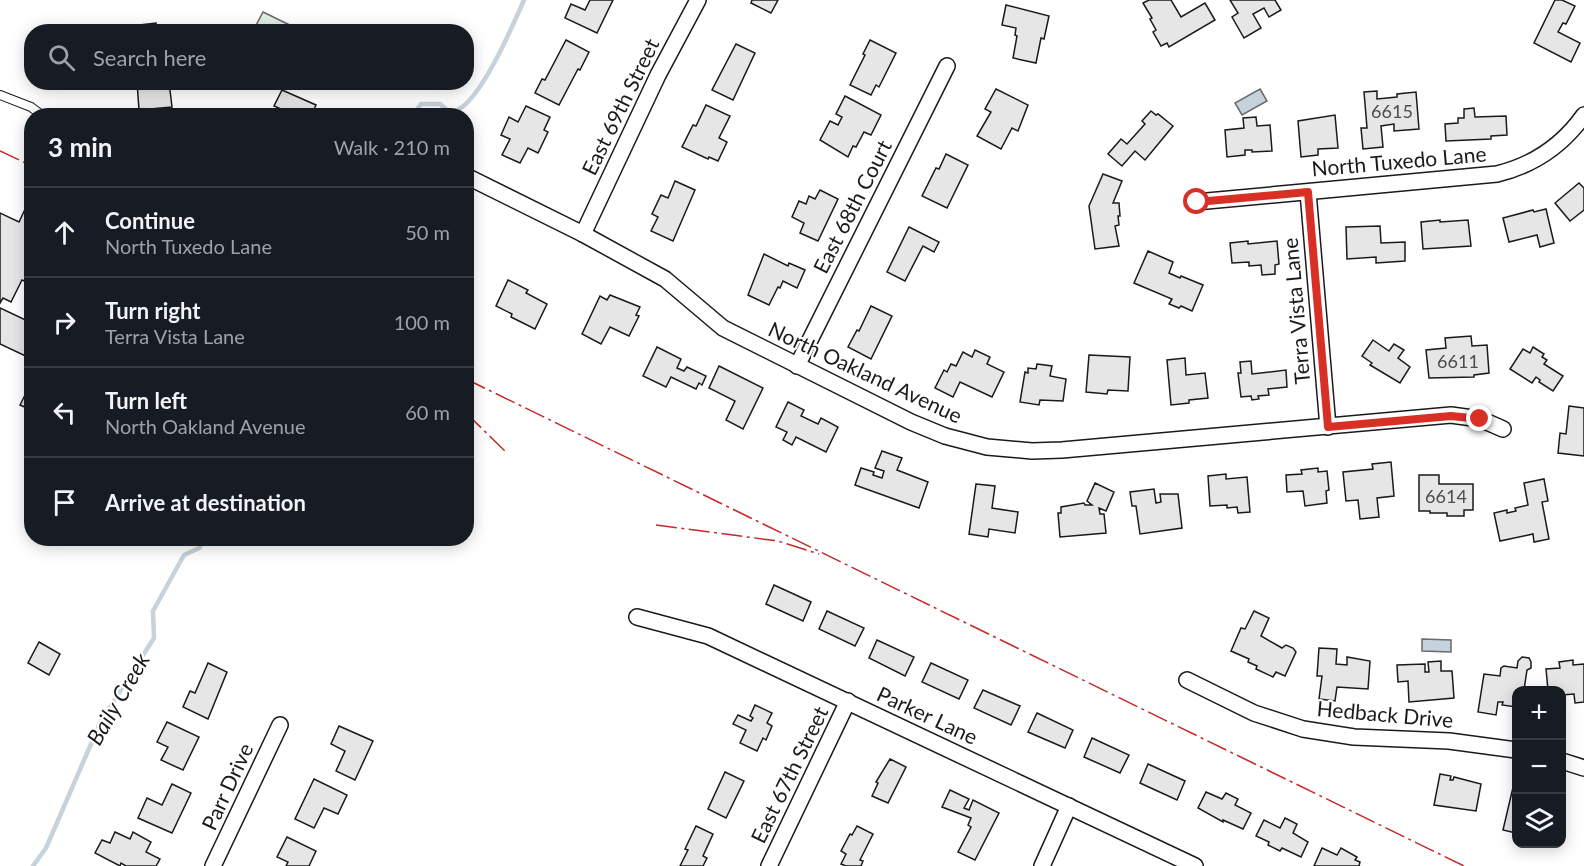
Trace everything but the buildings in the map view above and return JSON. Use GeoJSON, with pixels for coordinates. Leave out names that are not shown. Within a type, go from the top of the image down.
{"type":"FeatureCollection","features":[{"type":"Feature","properties":{"kind":"street","name":"East 69th Street"},"geometry":{"type":"LineString","coordinates":[[583,234],[658,75],[698,0]]}},
{"type":"Feature","properties":{"kind":"street","name":"East 68th Court"},"geometry":{"type":"LineString","coordinates":[[797,366],[947,66]]}},
{"type":"Feature","properties":{"kind":"street","name":"North Tuxedo Lane"},"geometry":{"type":"LineString","coordinates":[[1197,202],[1482,177],[1512,171],[1534,162],[1559,144],[1584,115]]}},
{"type":"Feature","properties":{"kind":"street","name":"North Oakland Avenue"},"geometry":{"type":"LineString","coordinates":[[474,180],[583,234],[673,284],[723,328],[931,431],[966,442],[1010,450],[1062,450],[1451,416],[1480,419],[1503,429]]}},
{"type":"Feature","properties":{"kind":"street","name":"Terra Vista Lane"},"geometry":{"type":"LineString","coordinates":[[1308,192],[1328,427]]}},
{"type":"Feature","properties":{"kind":"street","name":"Parker Lane"},"geometry":{"type":"LineString","coordinates":[[637,617],[708,636],[1195,866]]}},
{"type":"Feature","properties":{"kind":"street","name":"Hedback Drive"},"geometry":{"type":"LineString","coordinates":[[1187,680],[1254,713],[1304,729],[1354,737],[1449,741],[1512,749]]}},
{"type":"Feature","properties":{"kind":"street","name":"East 67th Street"},"geometry":{"type":"LineString","coordinates":[[769,866],[848,701]]}},
{"type":"Feature","properties":{"kind":"street","name":"Parr Drive"},"geometry":{"type":"LineString","coordinates":[[213,866],[280,725]]}},
{"type":"Feature","properties":{"kind":"street"},"geometry":{"type":"LineString","coordinates":[[1566,762],[1584,768]]}},
{"type":"Feature","properties":{"kind":"street"},"geometry":{"type":"LineString","coordinates":[[1042,866],[1069,806]]}},
{"type":"Feature","properties":{"kind":"lane"},"geometry":{"type":"LineString","coordinates":[[0,95],[32,108]]}},
{"type":"Feature","properties":{"kind":"green space"},"geometry":{"type":"Polygon","coordinates":[[[263,12],[288,24],[257,24],[263,12]]]}},
{"type":"Feature","properties":{"kind":"shaded area"},"geometry":{"type":"Polygon","coordinates":[[[1260,89],[1267,101],[1242,115],[1235,103],[1260,89]]]}},
{"type":"Feature","properties":{"kind":"shaded area"},"geometry":{"type":"Polygon","coordinates":[[[1422,639],[1451,640],[1451,652],[1422,651],[1422,639]]]}},
{"type":"Feature","properties":{"kind":"waterway"},"geometry":{"type":"LineString","coordinates":[[460,108],[476,92],[486,77],[524,0]]}},
{"type":"Feature","properties":{"kind":"waterway"},"geometry":{"type":"LineString","coordinates":[[418,108],[421,104],[440,104],[445,108]]}},
{"type":"Feature","properties":{"kind":"waterway","name":"Baily Creek"},"geometry":{"type":"LineString","coordinates":[[33,866],[46,848],[101,721],[154,638],[153,611],[184,555],[200,546]]}},
{"type":"Feature","properties":{"kind":"power"},"geometry":{"type":"LineString","coordinates":[[0,151],[24,162]]}},
{"type":"Feature","properties":{"kind":"power"},"geometry":{"type":"LineString","coordinates":[[474,383],[1464,866]]}},
{"type":"Feature","properties":{"kind":"power"},"geometry":{"type":"LineString","coordinates":[[474,421],[505,451]]}},
{"type":"Feature","properties":{"kind":"power"},"geometry":{"type":"LineString","coordinates":[[656,525],[778,541],[819,554]]}},
{"type":"Feature","properties":{"kind":"route"},"geometry":{"type":"LineString","coordinates":[[1197,202],[1308,192],[1328,427],[1451,416],[1480,419]]}}]}
